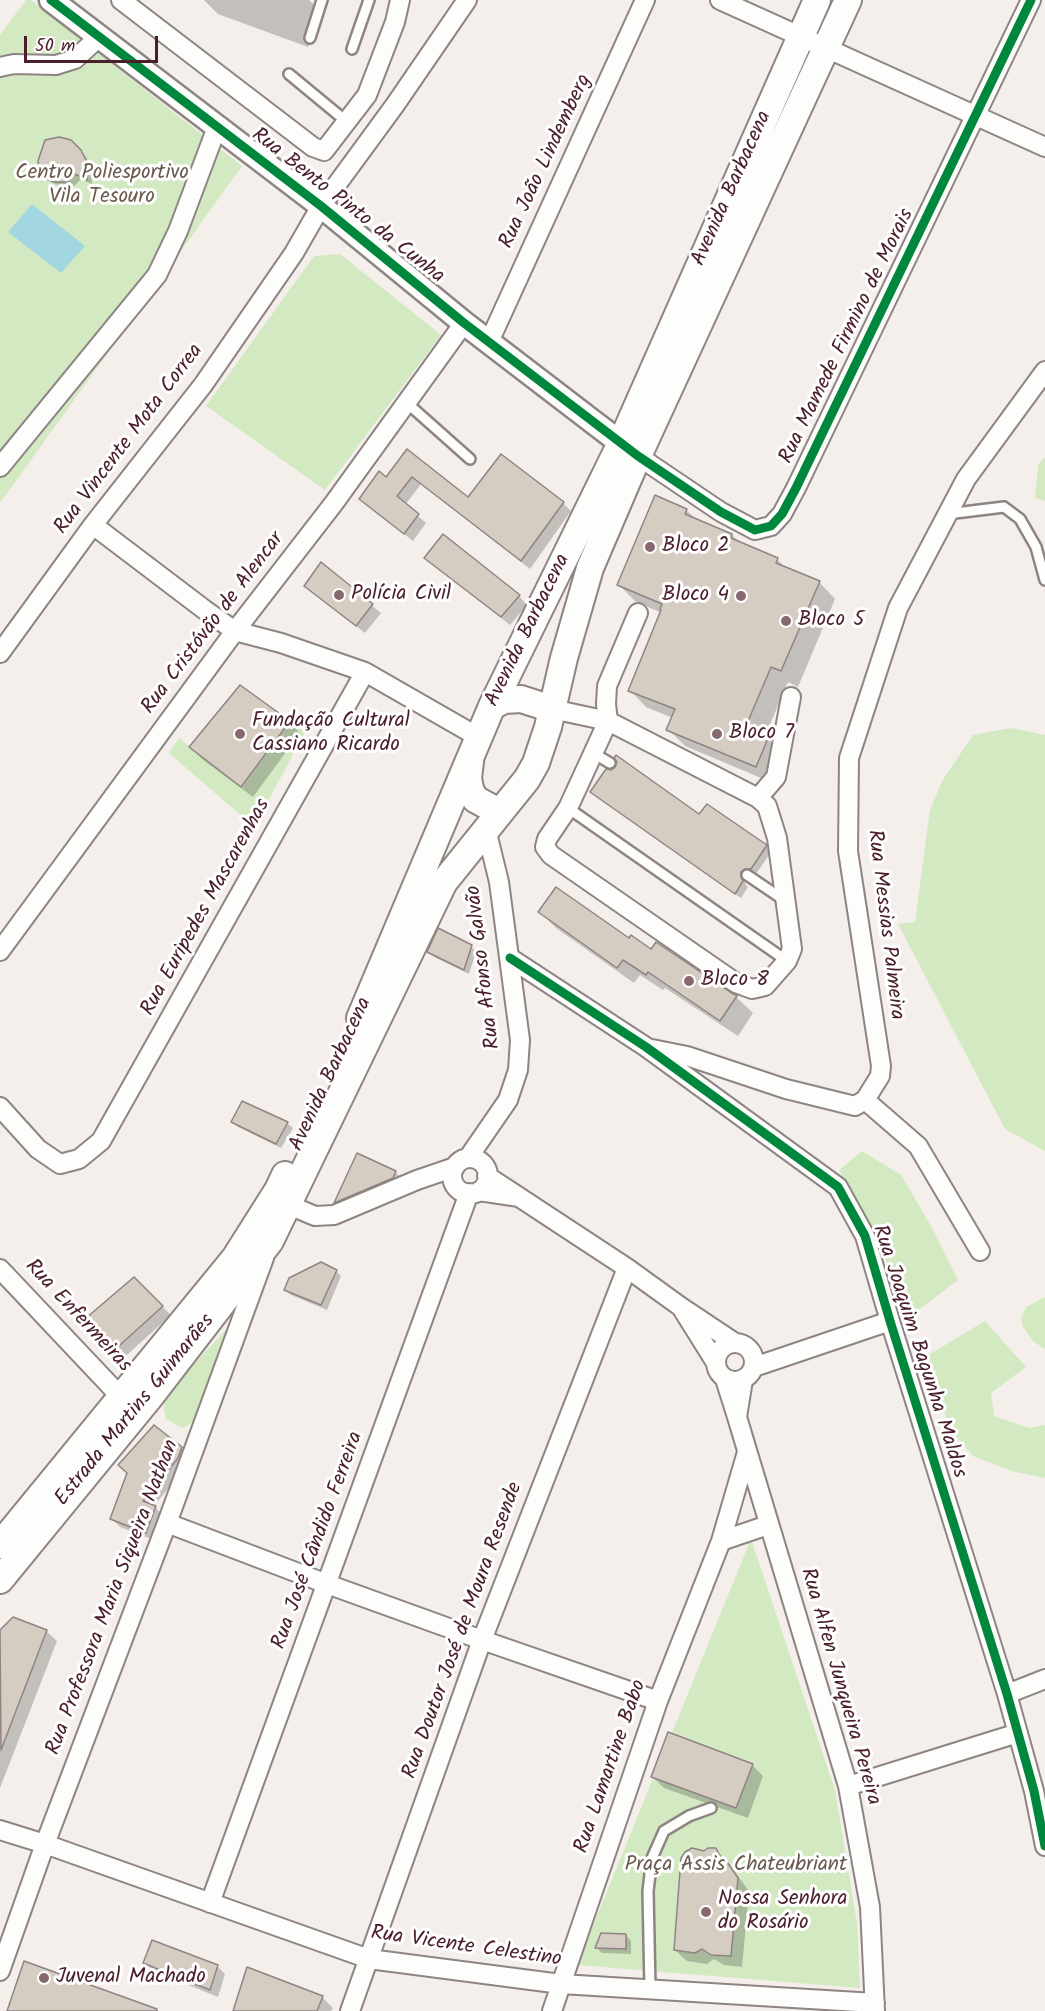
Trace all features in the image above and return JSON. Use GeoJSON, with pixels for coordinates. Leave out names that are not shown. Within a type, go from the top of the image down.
{"type":"FeatureCollection","features":[{"type":"Feature","properties":{"kind":"main road","name":"Avenida Barbacena"},"geometry":{"type":"LineString","coordinates":[[270,1241],[444,882],[527,779],[536,763],[549,727],[564,658],[590,568],[629,450],[817,0]]}},
{"type":"Feature","properties":{"kind":"main road","name":"Avenida Barbacena"},"geometry":{"type":"LineString","coordinates":[[235,1258],[278,1190],[359,1020],[492,706],[629,450],[848,0]]}},
{"type":"Feature","properties":{"kind":"main road"},"geometry":{"type":"LineString","coordinates":[[492,706],[504,700],[521,699],[552,709]]}},
{"type":"Feature","properties":{"kind":"main road"},"geometry":{"type":"LineString","coordinates":[[475,748],[468,778],[470,789],[492,821]]}},
{"type":"Feature","properties":{"kind":"main road","name":"Estrada Martins Guimarães"},"geometry":{"type":"LineString","coordinates":[[0,1580],[149,1398],[270,1241]]}},
{"type":"Feature","properties":{"kind":"main road","name":"Estrada Martins Guimarães"},"geometry":{"type":"LineString","coordinates":[[0,1545],[235,1258]]}},
{"type":"Feature","properties":{"kind":"street","name":"Rua Bento Pinto da Cunha"},"geometry":{"type":"LineString","coordinates":[[51,0],[321,206],[464,323],[629,450]]}},
{"type":"Feature","properties":{"kind":"street"},"geometry":{"type":"LineString","coordinates":[[121,0],[316,150],[324,151],[367,95],[395,22],[400,0]]}},
{"type":"Feature","properties":{"kind":"street","name":"Rua Vincente Mota Correa"},"geometry":{"type":"LineString","coordinates":[[0,653],[93,525],[203,386],[294,253],[321,206],[395,105],[466,0]]}},
{"type":"Feature","properties":{"kind":"street","name":"Rua João Lindemberg"},"geometry":{"type":"LineString","coordinates":[[489,342],[645,0]]}},
{"type":"Feature","properties":{"kind":"street"},"geometry":{"type":"LineString","coordinates":[[720,0],[1045,147]]}},
{"type":"Feature","properties":{"kind":"street","name":"Rua Mamede Firmino de Morais"},"geometry":{"type":"LineString","coordinates":[[629,450],[721,512],[755,530],[771,526],[782,514],[1031,0]]}},
{"type":"Feature","properties":{"kind":"street"},"geometry":{"type":"LineString","coordinates":[[0,67],[14,64],[56,65],[75,59],[99,38]]}},
{"type":"Feature","properties":{"kind":"street"},"geometry":{"type":"LineString","coordinates":[[0,467],[157,275],[178,231],[217,127]]}},
{"type":"Feature","properties":{"kind":"street","name":"Rua Cristóvão de Alencar"},"geometry":{"type":"LineString","coordinates":[[0,951],[235,630],[334,503],[464,323]]}},
{"type":"Feature","properties":{"kind":"street","name":"Rua Messias Palmeira"},"geometry":{"type":"LineString","coordinates":[[865,1100],[880,1076],[881,1066],[848,851],[849,758],[898,608],[966,479],[1045,371]]}},
{"type":"Feature","properties":{"kind":"street"},"geometry":{"type":"LineString","coordinates":[[93,525],[235,630],[366,672],[475,748]]}},
{"type":"Feature","properties":{"kind":"street"},"geometry":{"type":"LineString","coordinates":[[552,709],[608,721],[758,798],[767,806],[777,838],[792,949],[787,961],[765,986],[752,989],[736,983],[551,855],[545,847],[547,839],[586,778],[608,721],[607,686],[638,613]]}},
{"type":"Feature","properties":{"kind":"street","name":"Rua Euripedes Mascarenhas"},"geometry":{"type":"LineString","coordinates":[[0,1107],[38,1149],[60,1164],[79,1159],[101,1141],[366,672]]}},
{"type":"Feature","properties":{"kind":"street"},"geometry":{"type":"LineString","coordinates":[[758,798],[776,777],[791,697]]}},
{"type":"Feature","properties":{"kind":"street","name":"Rua Afonso Galvão"},"geometry":{"type":"LineString","coordinates":[[461,1162],[508,1100],[518,1070],[520,1040],[492,821]]}},
{"type":"Feature","properties":{"kind":"street","name":"Rua Joaquim Bagunha Maldos"},"geometry":{"type":"LineString","coordinates":[[510,958],[646,1047],[838,1187],[865,1236],[1007,1694],[1034,1791],[1045,1846]]}},
{"type":"Feature","properties":{"kind":"street"},"geometry":{"type":"LineString","coordinates":[[646,1047],[687,1056],[786,1089],[855,1106],[865,1100],[918,1146],[980,1251]]}},
{"type":"Feature","properties":{"kind":"street"},"geometry":{"type":"LineString","coordinates":[[461,1162],[452,1176],[455,1186],[463,1192],[478,1187],[519,1197],[735,1343]]}},
{"type":"Feature","properties":{"kind":"street"},"geometry":{"type":"LineString","coordinates":[[289,1204],[315,1216],[334,1215],[461,1162],[481,1162],[487,1171],[478,1187]]}},
{"type":"Feature","properties":{"kind":"street","name":"Rua José Cândido Ferreira"},"geometry":{"type":"LineString","coordinates":[[210,1903],[327,1584],[478,1187]]}},
{"type":"Feature","properties":{"kind":"street","name":"Rua Professora Maria Siqueira Nathan"},"geometry":{"type":"LineString","coordinates":[[0,1971],[45,1844],[167,1523],[270,1241]]}},
{"type":"Feature","properties":{"kind":"street","name":"Rua Doutor José de Moura Resende"},"geometry":{"type":"LineString","coordinates":[[350,2011],[482,1640],[627,1268]]}},
{"type":"Feature","properties":{"kind":"street","name":"Rua Enfermeiras"},"geometry":{"type":"LineString","coordinates":[[0,1269],[120,1396]]}},
{"type":"Feature","properties":{"kind":"street"},"geometry":{"type":"LineString","coordinates":[[0,1296],[13,1283]]}},
{"type":"Feature","properties":{"kind":"street"},"geometry":{"type":"LineString","coordinates":[[681,1307],[716,1362],[720,1374],[730,1382],[890,1321]]}},
{"type":"Feature","properties":{"kind":"street"},"geometry":{"type":"LineString","coordinates":[[716,1362],[723,1347],[735,1343],[741,1343],[754,1355],[737,1417]]}},
{"type":"Feature","properties":{"kind":"street"},"geometry":{"type":"LineString","coordinates":[[725,1379],[737,1417]]}},
{"type":"Feature","properties":{"kind":"street","name":"Rua Alfen Junqueira Pereira"},"geometry":{"type":"LineString","coordinates":[[737,1417],[848,1786],[870,1907],[875,2007]]}},
{"type":"Feature","properties":{"kind":"street","name":"Rua Lamartine Babo"},"geometry":{"type":"LineString","coordinates":[[552,2011],[658,1701],[721,1541],[747,1452]]}},
{"type":"Feature","properties":{"kind":"street"},"geometry":{"type":"LineString","coordinates":[[167,1523],[327,1584],[658,1701]]}},
{"type":"Feature","properties":{"kind":"street"},"geometry":{"type":"LineString","coordinates":[[721,1541],[768,1525]]}},
{"type":"Feature","properties":{"kind":"street"},"geometry":{"type":"LineString","coordinates":[[1007,1694],[1045,1679]]}},
{"type":"Feature","properties":{"kind":"street"},"geometry":{"type":"LineString","coordinates":[[848,1786],[1018,1733]]}},
{"type":"Feature","properties":{"kind":"street","name":"Rua Vicente Celestino"},"geometry":{"type":"LineString","coordinates":[[0,1830],[369,1959],[561,1984],[875,2007]]}},
{"type":"Feature","properties":{"kind":"lane"},"geometry":{"type":"LineString","coordinates":[[310,38],[322,0]]}},
{"type":"Feature","properties":{"kind":"lane"},"geometry":{"type":"LineString","coordinates":[[352,49],[369,0]]}},
{"type":"Feature","properties":{"kind":"lane"},"geometry":{"type":"LineString","coordinates":[[289,74],[347,122]]}},
{"type":"Feature","properties":{"kind":"lane"},"geometry":{"type":"LineString","coordinates":[[407,402],[470,459]]}},
{"type":"Feature","properties":{"kind":"lane"},"geometry":{"type":"LineString","coordinates":[[947,514],[1004,507],[1020,519],[1036,547],[1045,580]]}},
{"type":"Feature","properties":{"kind":"lane"},"geometry":{"type":"LineString","coordinates":[[594,753],[610,764]]}},
{"type":"Feature","properties":{"kind":"lane"},"geometry":{"type":"LineString","coordinates":[[568,808],[787,961]]}},
{"type":"Feature","properties":{"kind":"lane"},"geometry":{"type":"LineString","coordinates":[[747,875],[784,900]]}},
{"type":"Feature","properties":{"kind":"lane"},"geometry":{"type":"LineString","coordinates":[[650,1989],[648,1891],[652,1858],[664,1831],[689,1816],[711,1808]]}},
{"type":"Feature","properties":{"kind":"green space","name":"Centro Poliesportivo Vila Tesouro"},"geometry":{"type":"Polygon","coordinates":[[[26,0],[31,0],[242,166],[0,503],[0,35],[26,0]]]}},
{"type":"Feature","properties":{"kind":"green space"},"geometry":{"type":"Polygon","coordinates":[[[340,254],[441,335],[325,490],[206,406],[314,256],[340,254]]]}},
{"type":"Feature","properties":{"kind":"green space"},"geometry":{"type":"Polygon","coordinates":[[[1045,457],[1045,501],[1035,498],[1038,465],[1045,457]]]}},
{"type":"Feature","properties":{"kind":"green space"},"geometry":{"type":"Polygon","coordinates":[[[315,714],[254,827],[169,753],[179,738],[242,788],[295,716],[315,714]]]}},
{"type":"Feature","properties":{"kind":"green space"},"geometry":{"type":"Polygon","coordinates":[[[1011,728],[1045,735],[1045,1151],[1005,1129],[898,924],[915,922],[930,810],[942,781],[973,735],[1011,728]]]}},
{"type":"Feature","properties":{"kind":"green space"},"geometry":{"type":"Polygon","coordinates":[[[862,1151],[901,1175],[931,1226],[958,1280],[912,1315],[873,1233],[839,1170],[862,1151]]]}},
{"type":"Feature","properties":{"kind":"green space"},"geometry":{"type":"Polygon","coordinates":[[[1045,1297],[1045,1349],[1033,1341],[1023,1327],[1021,1318],[1026,1307],[1045,1297]]]}},
{"type":"Feature","properties":{"kind":"green space"},"geometry":{"type":"Polygon","coordinates":[[[236,1319],[196,1421],[182,1428],[166,1419],[162,1398],[236,1319]]]}},
{"type":"Feature","properties":{"kind":"green space"},"geometry":{"type":"Polygon","coordinates":[[[985,1321],[1026,1367],[991,1393],[994,1416],[1029,1428],[1045,1425],[1045,1478],[1011,1471],[973,1456],[951,1431],[925,1357],[985,1321]]]}},
{"type":"Feature","properties":{"kind":"green space","name":"Praça Assis Chateubriant"},"geometry":{"type":"Polygon","coordinates":[[[751,1539],[835,1790],[857,1923],[860,1988],[577,1965],[751,1539]]]}},
{"type":"Feature","properties":{"kind":"water"},"geometry":{"type":"Polygon","coordinates":[[[32,204],[85,246],[61,273],[8,232],[32,204]]]}},
{"type":"Feature","properties":{"kind":"building"},"geometry":{"type":"Polygon","coordinates":[[[59,137],[71,140],[81,150],[87,162],[87,180],[75,174],[68,182],[53,182],[44,177],[38,161],[45,140],[59,137]]]}},
{"type":"Feature","properties":{"kind":"building"},"geometry":{"type":"Polygon","coordinates":[[[407,449],[468,497],[501,454],[564,502],[521,561],[412,477],[397,496],[419,514],[404,534],[359,499],[379,471],[386,477],[407,449]]]}},
{"type":"Feature","properties":{"kind":"building"},"geometry":{"type":"Polygon","coordinates":[[[655,495],[687,509],[685,514],[732,534],[731,538],[778,558],[776,563],[820,581],[781,671],[771,667],[746,726],[769,736],[756,767],[666,730],[675,709],[628,691],[662,604],[617,585],[655,495]]]}},
{"type":"Feature","properties":{"kind":"building"},"geometry":{"type":"Polygon","coordinates":[[[443,534],[520,595],[501,617],[424,558],[443,534]]]}},
{"type":"Feature","properties":{"kind":"building","name":"Polícia Civil"},"geometry":{"type":"Polygon","coordinates":[[[321,562],[373,604],[356,626],[304,586],[321,562]]]}},
{"type":"Feature","properties":{"kind":"building","name":"Fundação Cultural Cassiano Ricardo"},"geometry":{"type":"Polygon","coordinates":[[[240,685],[290,721],[241,787],[189,747],[240,685]]]}},
{"type":"Feature","properties":{"kind":"building"},"geometry":{"type":"Polygon","coordinates":[[[616,755],[699,814],[707,804],[767,845],[751,869],[741,872],[743,881],[735,894],[590,792],[606,769],[611,770],[615,767],[616,755]]]}},
{"type":"Feature","properties":{"kind":"building"},"geometry":{"type":"Polygon","coordinates":[[[556,887],[629,938],[631,935],[651,949],[656,942],[737,996],[720,1021],[648,972],[646,975],[623,960],[617,968],[538,912],[556,887]]]}},
{"type":"Feature","properties":{"kind":"building"},"geometry":{"type":"Polygon","coordinates":[[[438,928],[472,945],[464,970],[427,952],[438,928]]]}},
{"type":"Feature","properties":{"kind":"building"},"geometry":{"type":"Polygon","coordinates":[[[242,1101],[288,1122],[276,1144],[231,1122],[242,1101]]]}},
{"type":"Feature","properties":{"kind":"building"},"geometry":{"type":"Polygon","coordinates":[[[357,1153],[396,1171],[393,1178],[334,1203],[357,1153]]]}},
{"type":"Feature","properties":{"kind":"building"},"geometry":{"type":"Polygon","coordinates":[[[321,1262],[337,1270],[321,1305],[284,1290],[289,1278],[321,1262]]]}},
{"type":"Feature","properties":{"kind":"building"},"geometry":{"type":"Polygon","coordinates":[[[134,1277],[163,1306],[109,1355],[79,1324],[134,1277]]]}},
{"type":"Feature","properties":{"kind":"building"},"geometry":{"type":"Polygon","coordinates":[[[154,1425],[182,1447],[178,1458],[143,1501],[156,1506],[146,1533],[110,1519],[127,1473],[118,1465],[154,1425]]]}},
{"type":"Feature","properties":{"kind":"building"},"geometry":{"type":"Polygon","coordinates":[[[13,1617],[47,1630],[1,1750],[0,1630],[13,1617]]]}},
{"type":"Feature","properties":{"kind":"building"},"geometry":{"type":"Polygon","coordinates":[[[668,1732],[753,1764],[736,1808],[651,1777],[668,1732]]]}},
{"type":"Feature","properties":{"kind":"building","name":"Nossa Senhora do Rosário"},"geometry":{"type":"Polygon","coordinates":[[[692,1848],[704,1851],[708,1848],[716,1848],[722,1860],[725,1859],[738,1878],[731,1956],[711,1955],[702,1949],[695,1953],[674,1950],[681,1858],[692,1848]]]}},
{"type":"Feature","properties":{"kind":"building"},"geometry":{"type":"Polygon","coordinates":[[[601,1933],[626,1934],[626,1949],[595,1948],[601,1933]]]}},
{"type":"Feature","properties":{"kind":"building"},"geometry":{"type":"Polygon","coordinates":[[[152,1940],[218,1965],[210,1990],[143,1963],[152,1940]]]}},
{"type":"Feature","properties":{"kind":"building","name":"Juvenal Machado"},"geometry":{"type":"Polygon","coordinates":[[[24,1961],[157,2009],[157,2011],[7,2011],[24,1961]]]}},
{"type":"Feature","properties":{"kind":"building"},"geometry":{"type":"Polygon","coordinates":[[[247,1967],[323,1996],[317,2011],[233,2011],[247,1967]]]}},
{"type":"Feature","properties":{"kind":"cycle path"},"geometry":{"type":"LineString","coordinates":[[51,0],[321,206],[464,323],[638,456],[721,512],[755,530],[771,526],[782,514],[796,488],[1031,0]]}},
{"type":"Feature","properties":{"kind":"cycle path"},"geometry":{"type":"LineString","coordinates":[[510,958],[646,1047],[838,1187],[865,1236],[1007,1694],[1034,1791],[1045,1846]]}},
{"type":"Feature","properties":{"kind":"place","name":"Bloco 2"},"geometry":{"type":"Point","coordinates":[650,547]}},
{"type":"Feature","properties":{"kind":"place","name":"Polícia Civil"},"geometry":{"type":"Point","coordinates":[339,595]}},
{"type":"Feature","properties":{"kind":"place","name":"Bloco 4"},"geometry":{"type":"Point","coordinates":[741,596]}},
{"type":"Feature","properties":{"kind":"place","name":"Bloco 5"},"geometry":{"type":"Point","coordinates":[786,621]}},
{"type":"Feature","properties":{"kind":"place","name":"Fundação Cultural Cassiano Ricardo"},"geometry":{"type":"Point","coordinates":[240,734]}},
{"type":"Feature","properties":{"kind":"place","name":"Bloco 7"},"geometry":{"type":"Point","coordinates":[717,734]}},
{"type":"Feature","properties":{"kind":"place","name":"Bloco 8"},"geometry":{"type":"Point","coordinates":[689,981]}},
{"type":"Feature","properties":{"kind":"place","name":"Nossa Senhora do Rosário"},"geometry":{"type":"Point","coordinates":[706,1912]}},
{"type":"Feature","properties":{"kind":"place","name":"Juvenal Machado"},"geometry":{"type":"Point","coordinates":[44,1978]}}]}
